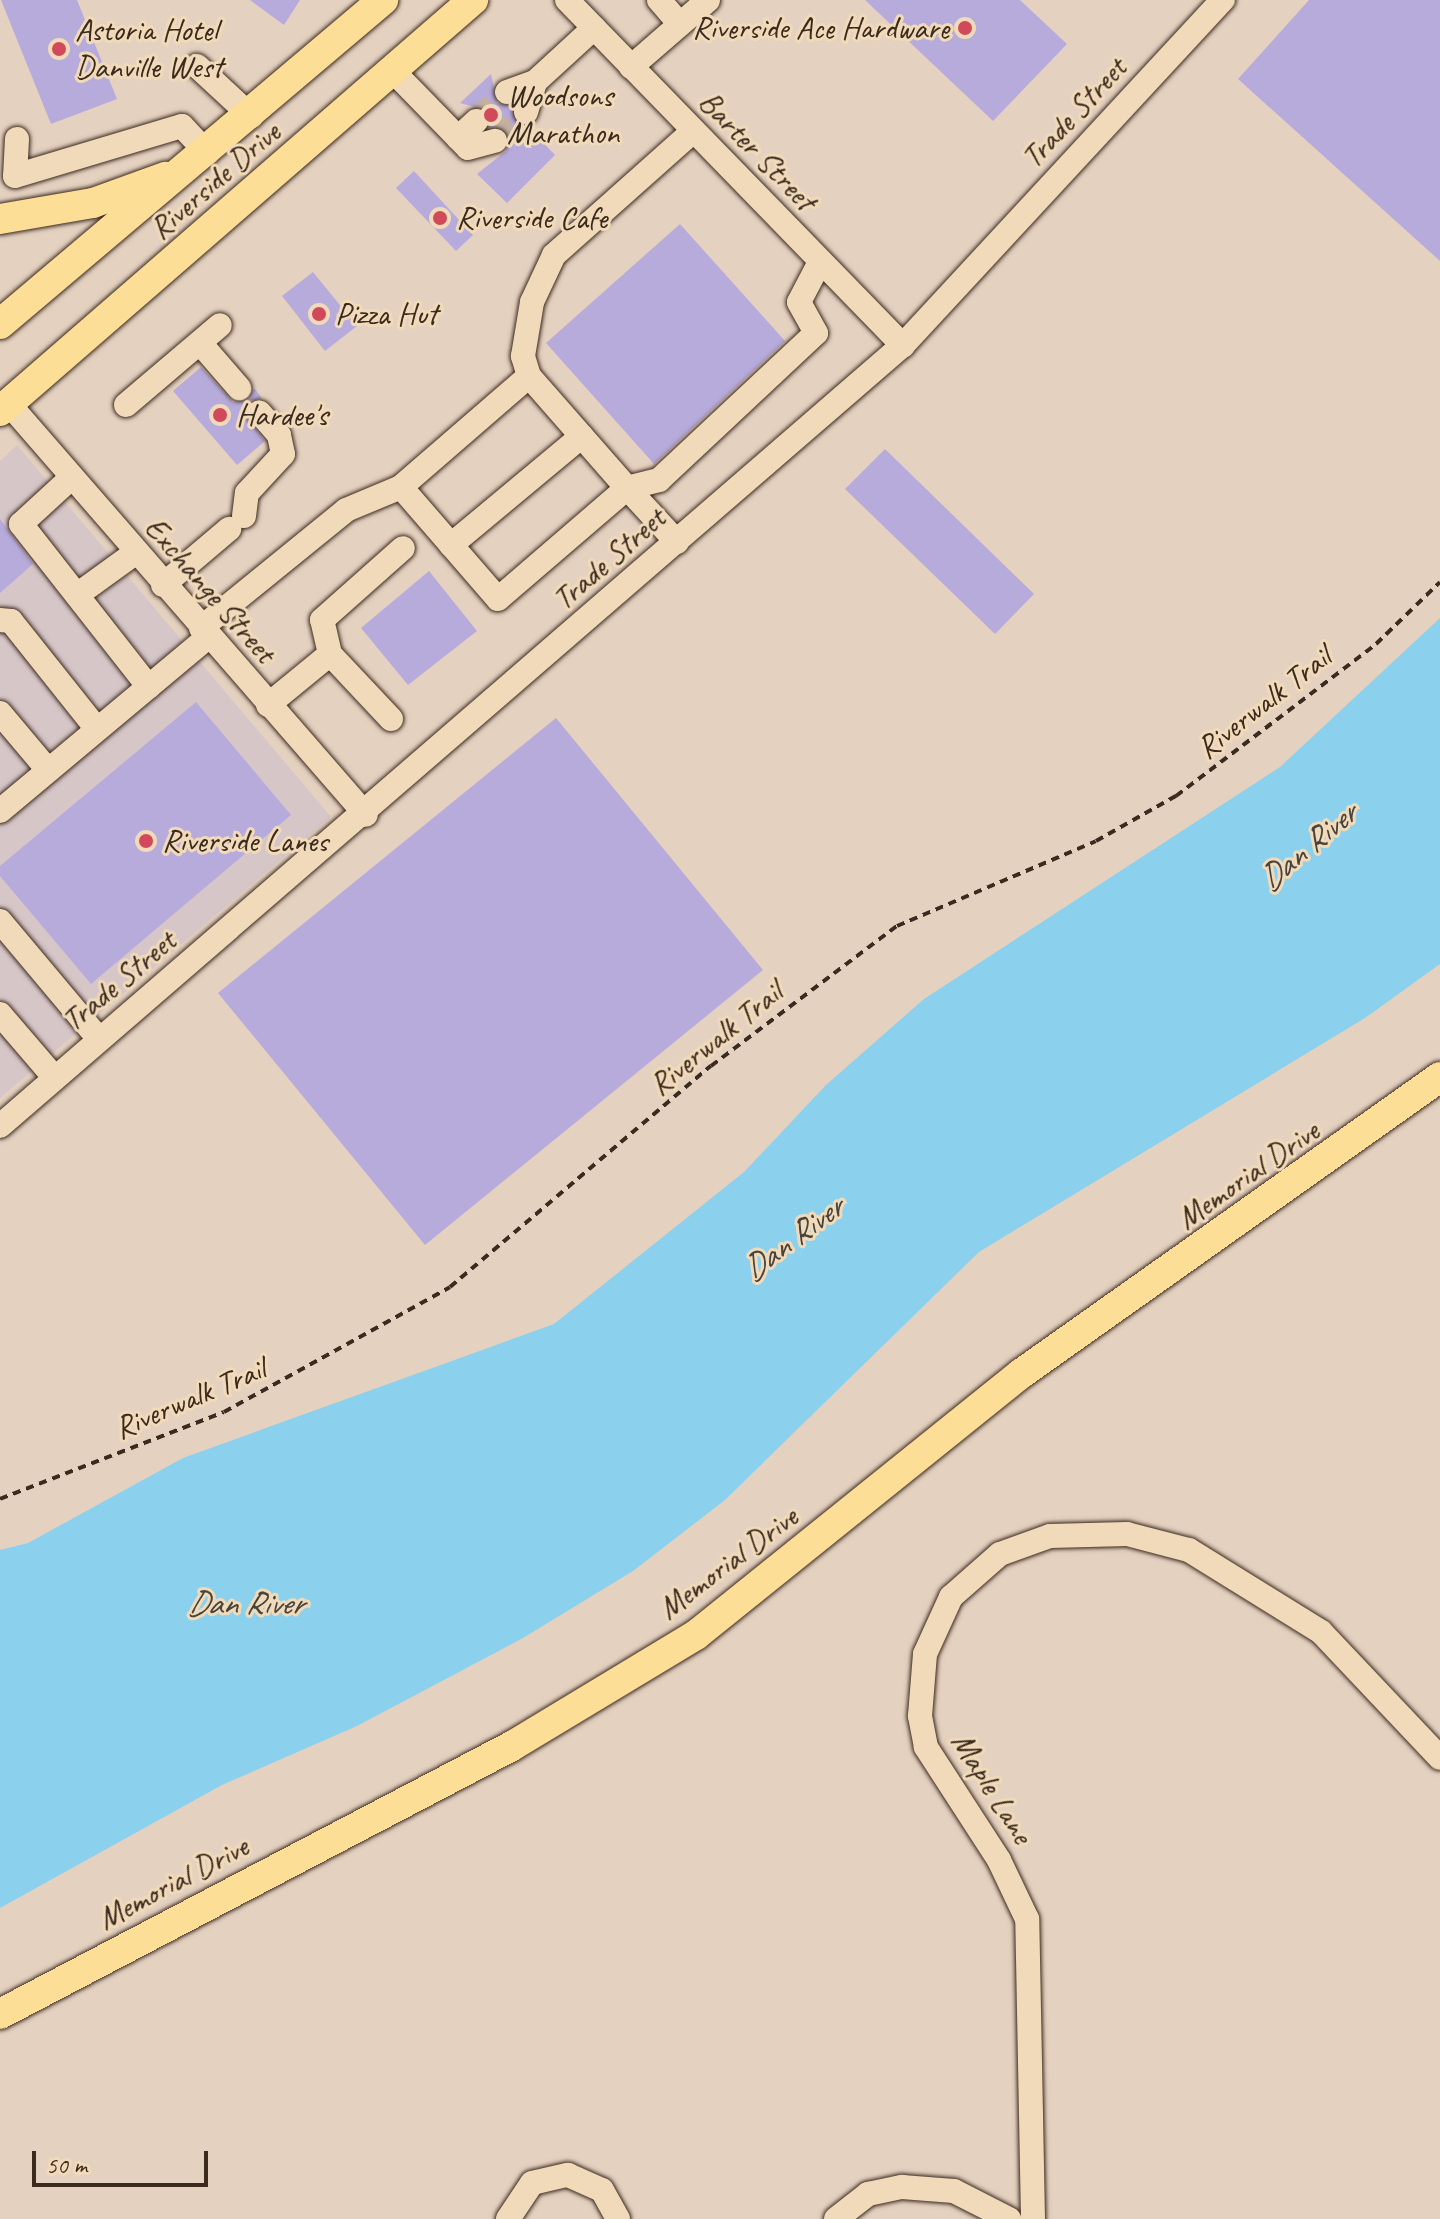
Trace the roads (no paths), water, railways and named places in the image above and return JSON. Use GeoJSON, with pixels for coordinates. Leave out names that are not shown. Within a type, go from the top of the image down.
{"type":"FeatureCollection","features":[{"type":"Feature","properties":{"kind":"main road","name":"Riverside Drive"},"geometry":{"type":"LineString","coordinates":[[3,404],[473,0]]}},
{"type":"Feature","properties":{"kind":"main road","name":"Riverside Drive"},"geometry":{"type":"LineString","coordinates":[[0,324],[251,116],[372,4]]}},
{"type":"Feature","properties":{"kind":"main road"},"geometry":{"type":"LineString","coordinates":[[0,219],[93,203],[200,158]]}},
{"type":"Feature","properties":{"kind":"main road","name":"Memorial Drive"},"geometry":{"type":"LineString","coordinates":[[0,2014],[512,1746],[683,1643],[1022,1373],[1440,1077]]}},
{"type":"Feature","properties":{"kind":"street","name":"Barter Street"},"geometry":{"type":"LineString","coordinates":[[567,0],[692,132],[903,345]]}},
{"type":"Feature","properties":{"kind":"street"},"geometry":{"type":"LineString","coordinates":[[659,0],[680,24]]}},
{"type":"Feature","properties":{"kind":"street"},"geometry":{"type":"LineString","coordinates":[[631,67],[708,0]]}},
{"type":"Feature","properties":{"kind":"street","name":"Trade Street"},"geometry":{"type":"LineString","coordinates":[[0,1126],[366,815],[903,345],[1213,3]]}},
{"type":"Feature","properties":{"kind":"street"},"geometry":{"type":"LineString","coordinates":[[507,92],[535,82],[594,28]]}},
{"type":"Feature","properties":{"kind":"street"},"geometry":{"type":"LineString","coordinates":[[197,66],[251,116]]}},
{"type":"Feature","properties":{"kind":"street"},"geometry":{"type":"LineString","coordinates":[[393,71],[468,148],[495,141]]}},
{"type":"Feature","properties":{"kind":"street"},"geometry":{"type":"LineString","coordinates":[[526,112],[535,82]]}},
{"type":"Feature","properties":{"kind":"street"},"geometry":{"type":"LineString","coordinates":[[458,138],[476,121]]}},
{"type":"Feature","properties":{"kind":"street"},"geometry":{"type":"LineString","coordinates":[[17,139],[15,176],[182,126],[200,158]]}},
{"type":"Feature","properties":{"kind":"street"},"geometry":{"type":"LineString","coordinates":[[677,542],[529,376],[524,321],[554,255],[692,132]]}},
{"type":"Feature","properties":{"kind":"street"},"geometry":{"type":"LineString","coordinates":[[401,487],[498,599],[627,488],[659,480],[816,333],[799,302],[820,262]]}},
{"type":"Feature","properties":{"kind":"street"},"geometry":{"type":"LineString","coordinates":[[126,405],[220,325]]}},
{"type":"Feature","properties":{"kind":"street"},"geometry":{"type":"LineString","coordinates":[[200,343],[239,388]]}},
{"type":"Feature","properties":{"kind":"street"},"geometry":{"type":"LineString","coordinates":[[0,811],[149,687],[205,632],[346,510],[401,487],[529,376]]}},
{"type":"Feature","properties":{"kind":"street","name":"Exchange Street"},"geometry":{"type":"LineString","coordinates":[[3,404],[366,815]]}},
{"type":"Feature","properties":{"kind":"street"},"geometry":{"type":"LineString","coordinates":[[163,585],[237,522],[247,493],[283,454],[279,435],[259,412]]}},
{"type":"Feature","properties":{"kind":"street"},"geometry":{"type":"LineString","coordinates":[[451,545],[582,436]]}},
{"type":"Feature","properties":{"kind":"street"},"geometry":{"type":"LineString","coordinates":[[71,478],[21,524],[149,687]]}},
{"type":"Feature","properties":{"kind":"street"},"geometry":{"type":"LineString","coordinates":[[391,719],[330,654],[322,620],[328,607],[403,548]]}},
{"type":"Feature","properties":{"kind":"street"},"geometry":{"type":"LineString","coordinates":[[77,595],[135,553]]}},
{"type":"Feature","properties":{"kind":"street"},"geometry":{"type":"LineString","coordinates":[[0,620],[11,621],[97,729]]}},
{"type":"Feature","properties":{"kind":"street"},"geometry":{"type":"LineString","coordinates":[[268,705],[330,654]]}},
{"type":"Feature","properties":{"kind":"street"},"geometry":{"type":"LineString","coordinates":[[0,713],[48,770]]}},
{"type":"Feature","properties":{"kind":"street"},"geometry":{"type":"LineString","coordinates":[[0,921],[99,1039]]}},
{"type":"Feature","properties":{"kind":"street"},"geometry":{"type":"LineString","coordinates":[[0,1014],[54,1077]]}},
{"type":"Feature","properties":{"kind":"street","name":"Maple Lane"},"geometry":{"type":"LineString","coordinates":[[1033,2219],[1027,1919],[999,1860],[926,1747],[920,1716],[925,1654],[951,1597],[1000,1554],[1050,1536],[1127,1534],[1189,1550],[1321,1632],[1440,1758]]}},
{"type":"Feature","properties":{"kind":"street"},"geometry":{"type":"LineString","coordinates":[[508,2219],[532,2183],[568,2175],[602,2190],[618,2219]]}},
{"type":"Feature","properties":{"kind":"street"},"geometry":{"type":"LineString","coordinates":[[836,2219],[868,2194],[902,2187],[954,2191],[1009,2219]]}},
{"type":"Feature","properties":{"kind":"water","name":"Dan River"},"geometry":{"type":"Polygon","coordinates":[[[1440,618],[1440,964],[1365,1018],[979,1252],[725,1500],[633,1571],[523,1638],[357,1726],[222,1785],[0,1908],[0,1550],[28,1543],[183,1458],[554,1324],[744,1172],[826,1085],[924,999],[1280,767],[1440,618]]]}},
{"type":"Feature","properties":{"kind":"tunnel"},"geometry":{"type":"LineString","coordinates":[[476,121],[507,92]]}},
{"type":"Feature","properties":{"kind":"tunnel"},"geometry":{"type":"LineString","coordinates":[[495,141],[526,112]]}},
{"type":"Feature","properties":{"kind":"place","name":"Riverside Ace Hardware"},"geometry":{"type":"Point","coordinates":[965,28]}},
{"type":"Feature","properties":{"kind":"place","name":"Astoria Hotel Danville West"},"geometry":{"type":"Point","coordinates":[59,49]}},
{"type":"Feature","properties":{"kind":"place","name":"Woodsons Marathon"},"geometry":{"type":"Point","coordinates":[491,115]}},
{"type":"Feature","properties":{"kind":"place","name":"Riverside Cafe"},"geometry":{"type":"Point","coordinates":[440,218]}},
{"type":"Feature","properties":{"kind":"place","name":"Pizza Hut"},"geometry":{"type":"Point","coordinates":[319,314]}},
{"type":"Feature","properties":{"kind":"place","name":"Hardee's"},"geometry":{"type":"Point","coordinates":[220,415]}},
{"type":"Feature","properties":{"kind":"place","name":"Riverside Lanes"},"geometry":{"type":"Point","coordinates":[146,841]}}]}
